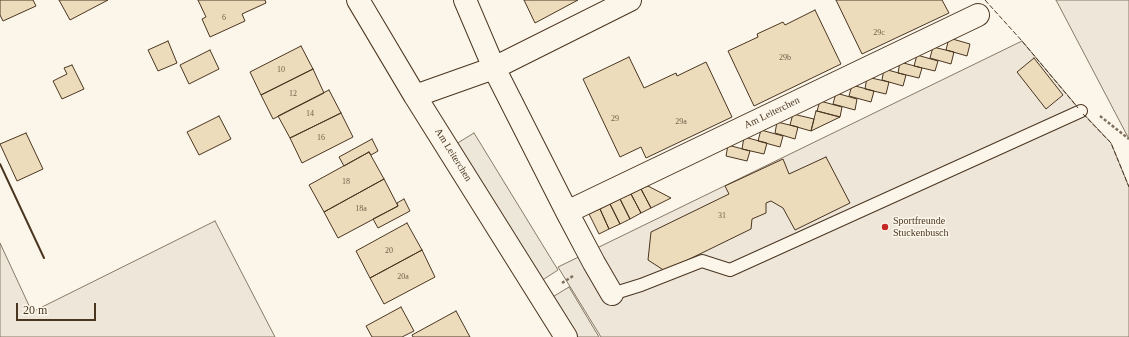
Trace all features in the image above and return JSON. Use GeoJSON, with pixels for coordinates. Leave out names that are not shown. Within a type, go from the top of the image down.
{"type":"FeatureCollection","features":[{"type":"Feature","properties":{"kind":"street","name":"Am Leiterchen"},"geometry":{"type":"LineString","coordinates":[[358,0],[566,337]]}},
{"type":"Feature","properties":{"kind":"street"},"geometry":{"type":"LineString","coordinates":[[465,0],[494,68],[566,212],[612,294]]}},
{"type":"Feature","properties":{"kind":"street"},"geometry":{"type":"LineString","coordinates":[[416,96],[494,68],[630,0]]}},
{"type":"Feature","properties":{"kind":"street","name":"Am Leiterchen"},"geometry":{"type":"LineString","coordinates":[[566,212],[978,15]]}},
{"type":"Feature","properties":{"kind":"lane"},"geometry":{"type":"LineString","coordinates":[[612,294],[641,285],[702,262],[730,270],[1081,111]]}},
{"type":"Feature","properties":{"kind":"path"},"geometry":{"type":"LineString","coordinates":[[1081,111],[1089,107],[1129,139]]}},
{"type":"Feature","properties":{"kind":"shaded area"},"geometry":{"type":"Polygon","coordinates":[[[1056,0],[1129,0],[1129,139],[1056,0]]]}},
{"type":"Feature","properties":{"kind":"shaded area","name":"Sportfreunde Stuckenbusch"},"geometry":{"type":"Polygon","coordinates":[[[1022,41],[1081,111],[1111,143],[1129,187],[1129,337],[601,337],[558,267],[1022,41]]]}},
{"type":"Feature","properties":{"kind":"shaded area"},"geometry":{"type":"Polygon","coordinates":[[[474,133],[558,270],[541,281],[456,144],[474,133]]]}},
{"type":"Feature","properties":{"kind":"shaded area"},"geometry":{"type":"Polygon","coordinates":[[[215,221],[275,337],[0,337],[0,243],[32,312],[215,221]]]}},
{"type":"Feature","properties":{"kind":"shaded area"},"geometry":{"type":"Polygon","coordinates":[[[569,287],[599,337],[575,337],[551,298],[569,287]]]}},
{"type":"Feature","properties":{"kind":"building"},"geometry":{"type":"Polygon","coordinates":[[[0,0],[33,0],[36,6],[3,21],[0,15],[0,0]]]}},
{"type":"Feature","properties":{"kind":"building"},"geometry":{"type":"Polygon","coordinates":[[[59,0],[108,0],[70,20],[59,0]]]}},
{"type":"Feature","properties":{"kind":"building"},"geometry":{"type":"Polygon","coordinates":[[[198,0],[265,0],[266,3],[242,14],[245,21],[210,37],[202,19],[206,17],[198,0]]]}},
{"type":"Feature","properties":{"kind":"building"},"geometry":{"type":"Polygon","coordinates":[[[524,0],[578,0],[535,23],[524,0]]]}},
{"type":"Feature","properties":{"kind":"building"},"geometry":{"type":"Polygon","coordinates":[[[836,0],[942,0],[949,13],[862,54],[836,0]]]}},
{"type":"Feature","properties":{"kind":"building"},"geometry":{"type":"Polygon","coordinates":[[[815,10],[841,64],[754,106],[728,51],[758,37],[757,34],[783,22],[785,25],[815,10]]]}},
{"type":"Feature","properties":{"kind":"building"},"geometry":{"type":"Polygon","coordinates":[[[949,38],[970,44],[967,56],[946,50],[949,38]]]}},
{"type":"Feature","properties":{"kind":"building"},"geometry":{"type":"Polygon","coordinates":[[[168,41],[177,63],[158,71],[148,50],[168,41]]]}},
{"type":"Feature","properties":{"kind":"building"},"geometry":{"type":"Polygon","coordinates":[[[301,46],[313,69],[261,95],[250,72],[301,46]]]}},
{"type":"Feature","properties":{"kind":"building"},"geometry":{"type":"Polygon","coordinates":[[[933,47],[954,52],[951,64],[930,58],[933,47]]]}},
{"type":"Feature","properties":{"kind":"building"},"geometry":{"type":"Polygon","coordinates":[[[210,50],[219,69],[189,84],[180,65],[210,50]]]}},
{"type":"Feature","properties":{"kind":"building"},"geometry":{"type":"Polygon","coordinates":[[[917,55],[938,61],[935,71],[914,66],[917,55]]]}},
{"type":"Feature","properties":{"kind":"building"},"geometry":{"type":"Polygon","coordinates":[[[629,57],[644,88],[676,73],[677,76],[706,62],[732,117],[646,158],[641,147],[620,157],[583,79],[629,57]]]}},
{"type":"Feature","properties":{"kind":"building"},"geometry":{"type":"Polygon","coordinates":[[[1034,58],[1063,95],[1046,109],[1017,72],[1034,58]]]}},
{"type":"Feature","properties":{"kind":"building"},"geometry":{"type":"Polygon","coordinates":[[[900,62],[922,68],[919,78],[898,73],[900,62]]]}},
{"type":"Feature","properties":{"kind":"building"},"geometry":{"type":"Polygon","coordinates":[[[72,65],[84,89],[62,99],[53,81],[67,74],[64,68],[72,65]]]}},
{"type":"Feature","properties":{"kind":"building"},"geometry":{"type":"Polygon","coordinates":[[[313,69],[324,93],[273,119],[261,95],[313,69]]]}},
{"type":"Feature","properties":{"kind":"building"},"geometry":{"type":"Polygon","coordinates":[[[884,69],[906,75],[903,86],[882,80],[884,69]]]}},
{"type":"Feature","properties":{"kind":"building"},"geometry":{"type":"Polygon","coordinates":[[[867,77],[889,82],[886,94],[865,89],[867,77]]]}},
{"type":"Feature","properties":{"kind":"building"},"geometry":{"type":"Polygon","coordinates":[[[852,85],[874,91],[871,102],[849,96],[852,85]]]}},
{"type":"Feature","properties":{"kind":"building"},"geometry":{"type":"Polygon","coordinates":[[[329,90],[341,113],[290,138],[278,116],[329,90]]]}},
{"type":"Feature","properties":{"kind":"building"},"geometry":{"type":"Polygon","coordinates":[[[836,93],[857,99],[855,110],[833,104],[836,93]]]}},
{"type":"Feature","properties":{"kind":"building"},"geometry":{"type":"Polygon","coordinates":[[[820,101],[842,107],[840,117],[817,111],[820,101]]]}},
{"type":"Feature","properties":{"kind":"building"},"geometry":{"type":"Polygon","coordinates":[[[817,111],[840,117],[811,131],[817,111]]]}},
{"type":"Feature","properties":{"kind":"building"},"geometry":{"type":"Polygon","coordinates":[[[341,113],[353,137],[302,163],[290,138],[341,113]]]}},
{"type":"Feature","properties":{"kind":"building"},"geometry":{"type":"Polygon","coordinates":[[[793,114],[814,119],[811,131],[790,125],[793,114]]]}},
{"type":"Feature","properties":{"kind":"building"},"geometry":{"type":"Polygon","coordinates":[[[219,116],[231,139],[199,155],[187,132],[219,116]]]}},
{"type":"Feature","properties":{"kind":"building"},"geometry":{"type":"Polygon","coordinates":[[[777,122],[798,127],[795,139],[775,133],[777,122]]]}},
{"type":"Feature","properties":{"kind":"building"},"geometry":{"type":"Polygon","coordinates":[[[761,130],[783,136],[780,147],[758,141],[761,130]]]}},
{"type":"Feature","properties":{"kind":"building"},"geometry":{"type":"Polygon","coordinates":[[[26,133],[43,169],[17,181],[0,144],[26,133]]]}},
{"type":"Feature","properties":{"kind":"building"},"geometry":{"type":"Polygon","coordinates":[[[744,137],[767,143],[764,154],[742,149],[744,137]]]}},
{"type":"Feature","properties":{"kind":"building"},"geometry":{"type":"Polygon","coordinates":[[[372,139],[378,151],[371,155],[369,152],[344,166],[339,157],[372,139]]]}},
{"type":"Feature","properties":{"kind":"building"},"geometry":{"type":"Polygon","coordinates":[[[728,145],[750,151],[747,161],[726,156],[728,145]]]}},
{"type":"Feature","properties":{"kind":"building"},"geometry":{"type":"Polygon","coordinates":[[[369,152],[384,179],[324,212],[309,185],[369,152]]]}},
{"type":"Feature","properties":{"kind":"building"},"geometry":{"type":"Polygon","coordinates":[[[826,157],[850,203],[795,230],[783,208],[771,201],[766,203],[766,213],[752,219],[751,229],[665,271],[648,260],[651,232],[729,194],[725,186],[783,159],[789,174],[826,157]]]}},
{"type":"Feature","properties":{"kind":"building"},"geometry":{"type":"Polygon","coordinates":[[[384,179],[398,206],[338,238],[324,212],[384,179]]]}},
{"type":"Feature","properties":{"kind":"building"},"geometry":{"type":"Polygon","coordinates":[[[648,186],[671,198],[651,208],[641,189],[648,186]]]}},
{"type":"Feature","properties":{"kind":"building"},"geometry":{"type":"Polygon","coordinates":[[[641,189],[651,208],[641,213],[631,194],[641,189]]]}},
{"type":"Feature","properties":{"kind":"building"},"geometry":{"type":"Polygon","coordinates":[[[631,194],[641,213],[630,219],[620,199],[631,194]]]}},
{"type":"Feature","properties":{"kind":"building"},"geometry":{"type":"Polygon","coordinates":[[[404,199],[410,211],[378,228],[373,219],[398,206],[397,203],[404,199]]]}},
{"type":"Feature","properties":{"kind":"building"},"geometry":{"type":"Polygon","coordinates":[[[620,199],[630,219],[620,224],[610,204],[620,199]]]}},
{"type":"Feature","properties":{"kind":"building"},"geometry":{"type":"Polygon","coordinates":[[[610,204],[620,224],[609,229],[600,209],[610,204]]]}},
{"type":"Feature","properties":{"kind":"building"},"geometry":{"type":"Polygon","coordinates":[[[600,209],[609,229],[599,234],[589,214],[600,209]]]}},
{"type":"Feature","properties":{"kind":"building"},"geometry":{"type":"Polygon","coordinates":[[[407,223],[422,250],[370,278],[356,251],[407,223]]]}},
{"type":"Feature","properties":{"kind":"building"},"geometry":{"type":"Polygon","coordinates":[[[422,250],[435,277],[384,304],[370,278],[422,250]]]}},
{"type":"Feature","properties":{"kind":"building"},"geometry":{"type":"Polygon","coordinates":[[[401,307],[414,331],[402,337],[372,337],[366,326],[401,307]]]}},
{"type":"Feature","properties":{"kind":"building"},"geometry":{"type":"Polygon","coordinates":[[[456,311],[470,337],[413,337],[412,335],[456,311]]]}},
{"type":"Feature","properties":{"kind":"fence"},"geometry":{"type":"LineString","coordinates":[[985,0],[1022,41],[1078,108]]}},
{"type":"Feature","properties":{"kind":"fence"},"geometry":{"type":"LineString","coordinates":[[1083,114],[1111,143],[1129,187]]}},
{"type":"Feature","properties":{"kind":"wall"},"geometry":{"type":"LineString","coordinates":[[0,164],[44,258]]}},
{"type":"Feature","properties":{"kind":"place","name":"Sportfreunde Stuckenbusch"},"geometry":{"type":"Point","coordinates":[885,227]}}]}
